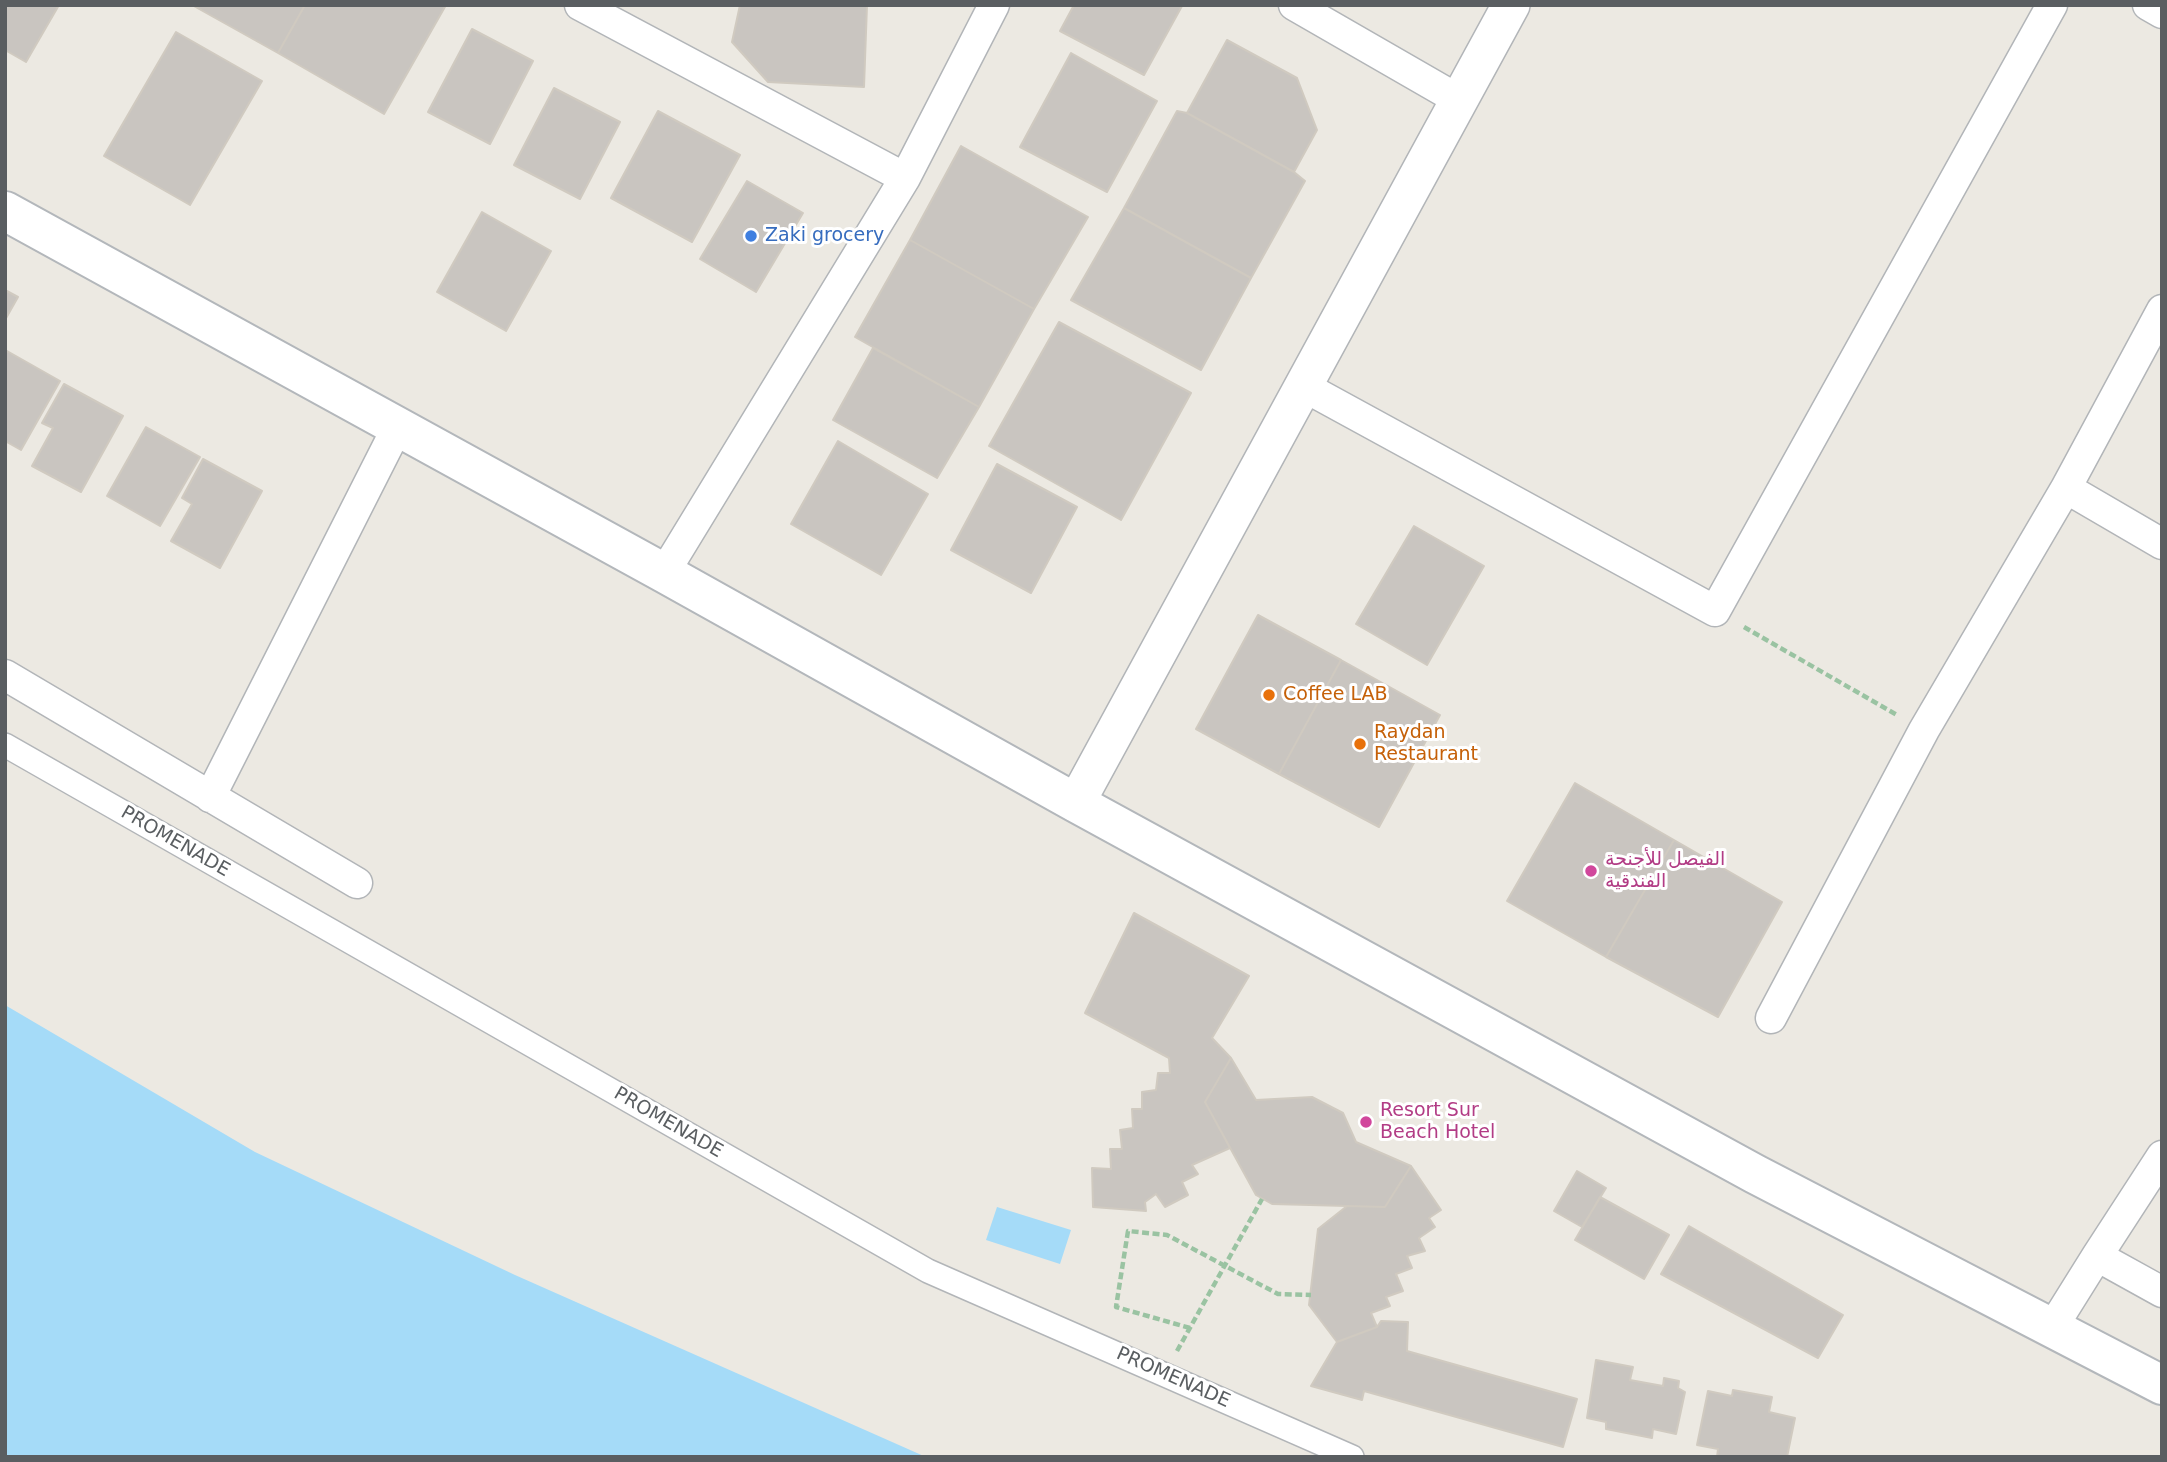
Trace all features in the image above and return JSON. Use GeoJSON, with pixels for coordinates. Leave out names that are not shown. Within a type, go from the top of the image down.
{"type":"FeatureCollection","features":[{"type":"Feature","properties":{"kind":"main road"},"geometry":{"type":"LineString","coordinates":[[5,211],[1076,803],[1755,1174],[2162,1385]]}},
{"type":"Feature","properties":{"kind":"street"},"geometry":{"type":"LineString","coordinates":[[580,5],[905,178]]}},
{"type":"Feature","properties":{"kind":"street"},"geometry":{"type":"LineString","coordinates":[[664,573],[905,178],[993,5]]}},
{"type":"Feature","properties":{"kind":"street"},"geometry":{"type":"LineString","coordinates":[[1294,5],[1459,100]]}},
{"type":"Feature","properties":{"kind":"street"},"geometry":{"type":"LineString","coordinates":[[1076,803],[1511,5]]}},
{"type":"Feature","properties":{"kind":"street"},"geometry":{"type":"LineString","coordinates":[[1303,386],[1715,611],[2052,5]]}},
{"type":"Feature","properties":{"kind":"street"},"geometry":{"type":"LineString","coordinates":[[2148,5],[2162,13]]}},
{"type":"Feature","properties":{"kind":"street"},"geometry":{"type":"LineString","coordinates":[[1771,1018],[1924,730],[2066,488],[2162,310]]}},
{"type":"Feature","properties":{"kind":"street"},"geometry":{"type":"LineString","coordinates":[[210,797],[398,426]]}},
{"type":"Feature","properties":{"kind":"street"},"geometry":{"type":"LineString","coordinates":[[2066,488],[2162,544]]}},
{"type":"Feature","properties":{"kind":"street"},"geometry":{"type":"LineString","coordinates":[[5,676],[357,883]]}},
{"type":"Feature","properties":{"kind":"street","name":"PROMENADE"},"geometry":{"type":"LineString","coordinates":[[5,745],[928,1271],[1352,1457]]}},
{"type":"Feature","properties":{"kind":"street"},"geometry":{"type":"LineString","coordinates":[[2052,1328],[2162,1156]]}},
{"type":"Feature","properties":{"kind":"street"},"geometry":{"type":"LineString","coordinates":[[2097,1256],[2162,1292]]}},
{"type":"Feature","properties":{"kind":"path"},"geometry":{"type":"LineString","coordinates":[[1715,611],[1924,730]]}},
{"type":"Feature","properties":{"kind":"path"},"geometry":{"type":"LineString","coordinates":[[1165,1374],[1262,1199]]}},
{"type":"Feature","properties":{"kind":"path"},"geometry":{"type":"LineString","coordinates":[[1191,1328],[1116,1307],[1128,1231],[1167,1235],[1278,1294],[1311,1295]]}},
{"type":"Feature","properties":{"kind":"water"},"geometry":{"type":"Polygon","coordinates":[[[5,1005],[255,1152],[515,1275],[926,1457],[5,1457],[5,1005]]]}},
{"type":"Feature","properties":{"kind":"water"},"geometry":{"type":"Polygon","coordinates":[[[997,1207],[1071,1230],[1060,1264],[986,1240],[997,1207]]]}},
{"type":"Feature","properties":{"kind":"building"},"geometry":{"type":"Polygon","coordinates":[[[5,5],[59,5],[26,62],[5,50],[5,5]]]}},
{"type":"Feature","properties":{"kind":"building"},"geometry":{"type":"Polygon","coordinates":[[[192,5],[305,5],[278,53],[192,5]]]}},
{"type":"Feature","properties":{"kind":"building"},"geometry":{"type":"Polygon","coordinates":[[[305,5],[446,5],[384,114],[278,53],[305,5]]]}},
{"type":"Feature","properties":{"kind":"building"},"geometry":{"type":"Polygon","coordinates":[[[740,5],[867,5],[864,87],[768,82],[732,42],[740,5]]]}},
{"type":"Feature","properties":{"kind":"building"},"geometry":{"type":"Polygon","coordinates":[[[1074,5],[1182,6],[1144,75],[1060,31],[1074,5]]]}},
{"type":"Feature","properties":{"kind":"building"},"geometry":{"type":"Polygon","coordinates":[[[472,29],[533,61],[490,144],[428,112],[472,29]]]}},
{"type":"Feature","properties":{"kind":"building"},"geometry":{"type":"Polygon","coordinates":[[[176,32],[262,81],[190,205],[104,156],[176,32]]]}},
{"type":"Feature","properties":{"kind":"building"},"geometry":{"type":"Polygon","coordinates":[[[1227,40],[1297,78],[1317,130],[1294,172],[1187,113],[1227,40]]]}},
{"type":"Feature","properties":{"kind":"building"},"geometry":{"type":"Polygon","coordinates":[[[1071,53],[1157,101],[1107,192],[1020,147],[1071,53]]]}},
{"type":"Feature","properties":{"kind":"building"},"geometry":{"type":"Polygon","coordinates":[[[554,88],[620,122],[580,199],[514,165],[554,88]]]}},
{"type":"Feature","properties":{"kind":"building"},"geometry":{"type":"Polygon","coordinates":[[[658,111],[740,155],[692,242],[611,198],[658,111]]]}},
{"type":"Feature","properties":{"kind":"building"},"geometry":{"type":"Polygon","coordinates":[[[1177,111],[1187,113],[1294,172],[1305,181],[1251,278],[1124,208],[1177,111]]]}},
{"type":"Feature","properties":{"kind":"building"},"geometry":{"type":"Polygon","coordinates":[[[961,146],[1088,217],[1034,309],[910,240],[961,146]]]}},
{"type":"Feature","properties":{"kind":"building","name":"Zaki grocery"},"geometry":{"type":"Polygon","coordinates":[[[747,181],[803,213],[756,292],[700,259],[747,181]]]}},
{"type":"Feature","properties":{"kind":"building"},"geometry":{"type":"Polygon","coordinates":[[[1124,208],[1251,278],[1201,370],[1071,300],[1124,208]]]}},
{"type":"Feature","properties":{"kind":"building"},"geometry":{"type":"Polygon","coordinates":[[[482,212],[551,251],[506,331],[437,292],[482,212]]]}},
{"type":"Feature","properties":{"kind":"building"},"geometry":{"type":"Polygon","coordinates":[[[910,240],[1034,309],[979,407],[855,337],[910,240]]]}},
{"type":"Feature","properties":{"kind":"building"},"geometry":{"type":"Polygon","coordinates":[[[5,290],[18,297],[5,320],[5,290]]]}},
{"type":"Feature","properties":{"kind":"building"},"geometry":{"type":"Polygon","coordinates":[[[1059,322],[1191,393],[1121,520],[989,446],[1059,322]]]}},
{"type":"Feature","properties":{"kind":"building"},"geometry":{"type":"Polygon","coordinates":[[[873,348],[979,407],[937,478],[833,420],[873,348]]]}},
{"type":"Feature","properties":{"kind":"building"},"geometry":{"type":"Polygon","coordinates":[[[7,351],[60,381],[21,450],[5,441],[7,351]]]}},
{"type":"Feature","properties":{"kind":"building"},"geometry":{"type":"Polygon","coordinates":[[[64,384],[123,416],[81,492],[32,466],[53,428],[42,423],[64,384]]]}},
{"type":"Feature","properties":{"kind":"building"},"geometry":{"type":"Polygon","coordinates":[[[146,427],[200,457],[160,526],[107,496],[146,427]]]}},
{"type":"Feature","properties":{"kind":"building"},"geometry":{"type":"Polygon","coordinates":[[[838,441],[928,494],[881,575],[791,524],[838,441]]]}},
{"type":"Feature","properties":{"kind":"building"},"geometry":{"type":"Polygon","coordinates":[[[203,459],[262,491],[220,568],[171,541],[192,504],[182,498],[203,459]]]}},
{"type":"Feature","properties":{"kind":"building"},"geometry":{"type":"Polygon","coordinates":[[[997,464],[1077,507],[1031,593],[951,550],[997,464]]]}},
{"type":"Feature","properties":{"kind":"building"},"geometry":{"type":"Polygon","coordinates":[[[1414,526],[1484,566],[1427,665],[1356,624],[1414,526]]]}},
{"type":"Feature","properties":{"kind":"building","name":"Coffee LAB"},"geometry":{"type":"Polygon","coordinates":[[[1258,615],[1341,660],[1279,774],[1196,729],[1258,615]]]}},
{"type":"Feature","properties":{"kind":"building","name":"Raydan Restaurant"},"geometry":{"type":"Polygon","coordinates":[[[1341,660],[1440,715],[1379,827],[1279,774],[1341,660]]]}},
{"type":"Feature","properties":{"kind":"building","name":"الفيصل للأجنحة الفندقية"},"geometry":{"type":"Polygon","coordinates":[[[1575,783],[1674,840],[1606,957],[1507,901],[1575,783]]]}},
{"type":"Feature","properties":{"kind":"building"},"geometry":{"type":"Polygon","coordinates":[[[1674,840],[1782,902],[1718,1017],[1606,957],[1674,840]]]}},
{"type":"Feature","properties":{"kind":"building"},"geometry":{"type":"Polygon","coordinates":[[[1134,913],[1249,976],[1212,1038],[1231,1058],[1205,1102],[1230,1148],[1192,1165],[1198,1174],[1182,1182],[1188,1195],[1165,1207],[1156,1194],[1145,1202],[1146,1211],[1093,1207],[1092,1168],[1111,1169],[1110,1149],[1122,1149],[1120,1130],[1133,1128],[1132,1109],[1142,1109],[1142,1092],[1156,1090],[1158,1073],[1170,1073],[1169,1058],[1085,1013],[1134,913]]]}},
{"type":"Feature","properties":{"kind":"building"},"geometry":{"type":"Polygon","coordinates":[[[1231,1058],[1256,1100],[1312,1097],[1343,1113],[1356,1142],[1411,1166],[1385,1207],[1272,1204],[1256,1195],[1205,1102],[1231,1058]]]}},
{"type":"Feature","properties":{"kind":"building"},"geometry":{"type":"Polygon","coordinates":[[[1411,1166],[1441,1210],[1429,1218],[1435,1227],[1419,1238],[1425,1251],[1407,1256],[1412,1268],[1396,1274],[1403,1291],[1386,1297],[1390,1306],[1371,1313],[1377,1327],[1337,1342],[1309,1305],[1318,1229],[1347,1206],[1385,1207],[1411,1166]]]}},
{"type":"Feature","properties":{"kind":"building"},"geometry":{"type":"Polygon","coordinates":[[[1577,1171],[1606,1188],[1582,1227],[1554,1211],[1577,1171]]]}},
{"type":"Feature","properties":{"kind":"building"},"geometry":{"type":"Polygon","coordinates":[[[1600,1197],[1669,1235],[1644,1279],[1575,1240],[1600,1197]]]}},
{"type":"Feature","properties":{"kind":"building"},"geometry":{"type":"Polygon","coordinates":[[[1689,1226],[1843,1315],[1818,1358],[1661,1274],[1689,1226]]]}},
{"type":"Feature","properties":{"kind":"building"},"geometry":{"type":"Polygon","coordinates":[[[1381,1321],[1408,1322],[1407,1351],[1577,1399],[1563,1447],[1364,1391],[1362,1400],[1311,1386],[1337,1342],[1377,1327],[1381,1321]]]}},
{"type":"Feature","properties":{"kind":"building"},"geometry":{"type":"Polygon","coordinates":[[[1596,1360],[1633,1367],[1630,1380],[1663,1386],[1664,1378],[1679,1381],[1678,1388],[1685,1392],[1676,1434],[1653,1429],[1652,1438],[1606,1429],[1606,1422],[1587,1418],[1596,1360]]]}},
{"type":"Feature","properties":{"kind":"building"},"geometry":{"type":"Polygon","coordinates":[[[1733,1390],[1772,1397],[1769,1412],[1795,1418],[1787,1457],[1717,1457],[1718,1449],[1697,1445],[1708,1391],[1732,1396],[1733,1390]]]}},
{"type":"Feature","properties":{"kind":"place","name":"Zaki grocery"},"geometry":{"type":"Point","coordinates":[751,236]}},
{"type":"Feature","properties":{"kind":"place","name":"Coffee LAB"},"geometry":{"type":"Point","coordinates":[1269,695]}},
{"type":"Feature","properties":{"kind":"place","name":"Raydan Restaurant"},"geometry":{"type":"Point","coordinates":[1360,744]}},
{"type":"Feature","properties":{"kind":"place","name":"الفيصل للأجنحة الفندقية"},"geometry":{"type":"Point","coordinates":[1591,871]}},
{"type":"Feature","properties":{"kind":"place","name":"Resort Sur Beach Hotel"},"geometry":{"type":"Point","coordinates":[1366,1122]}}]}
